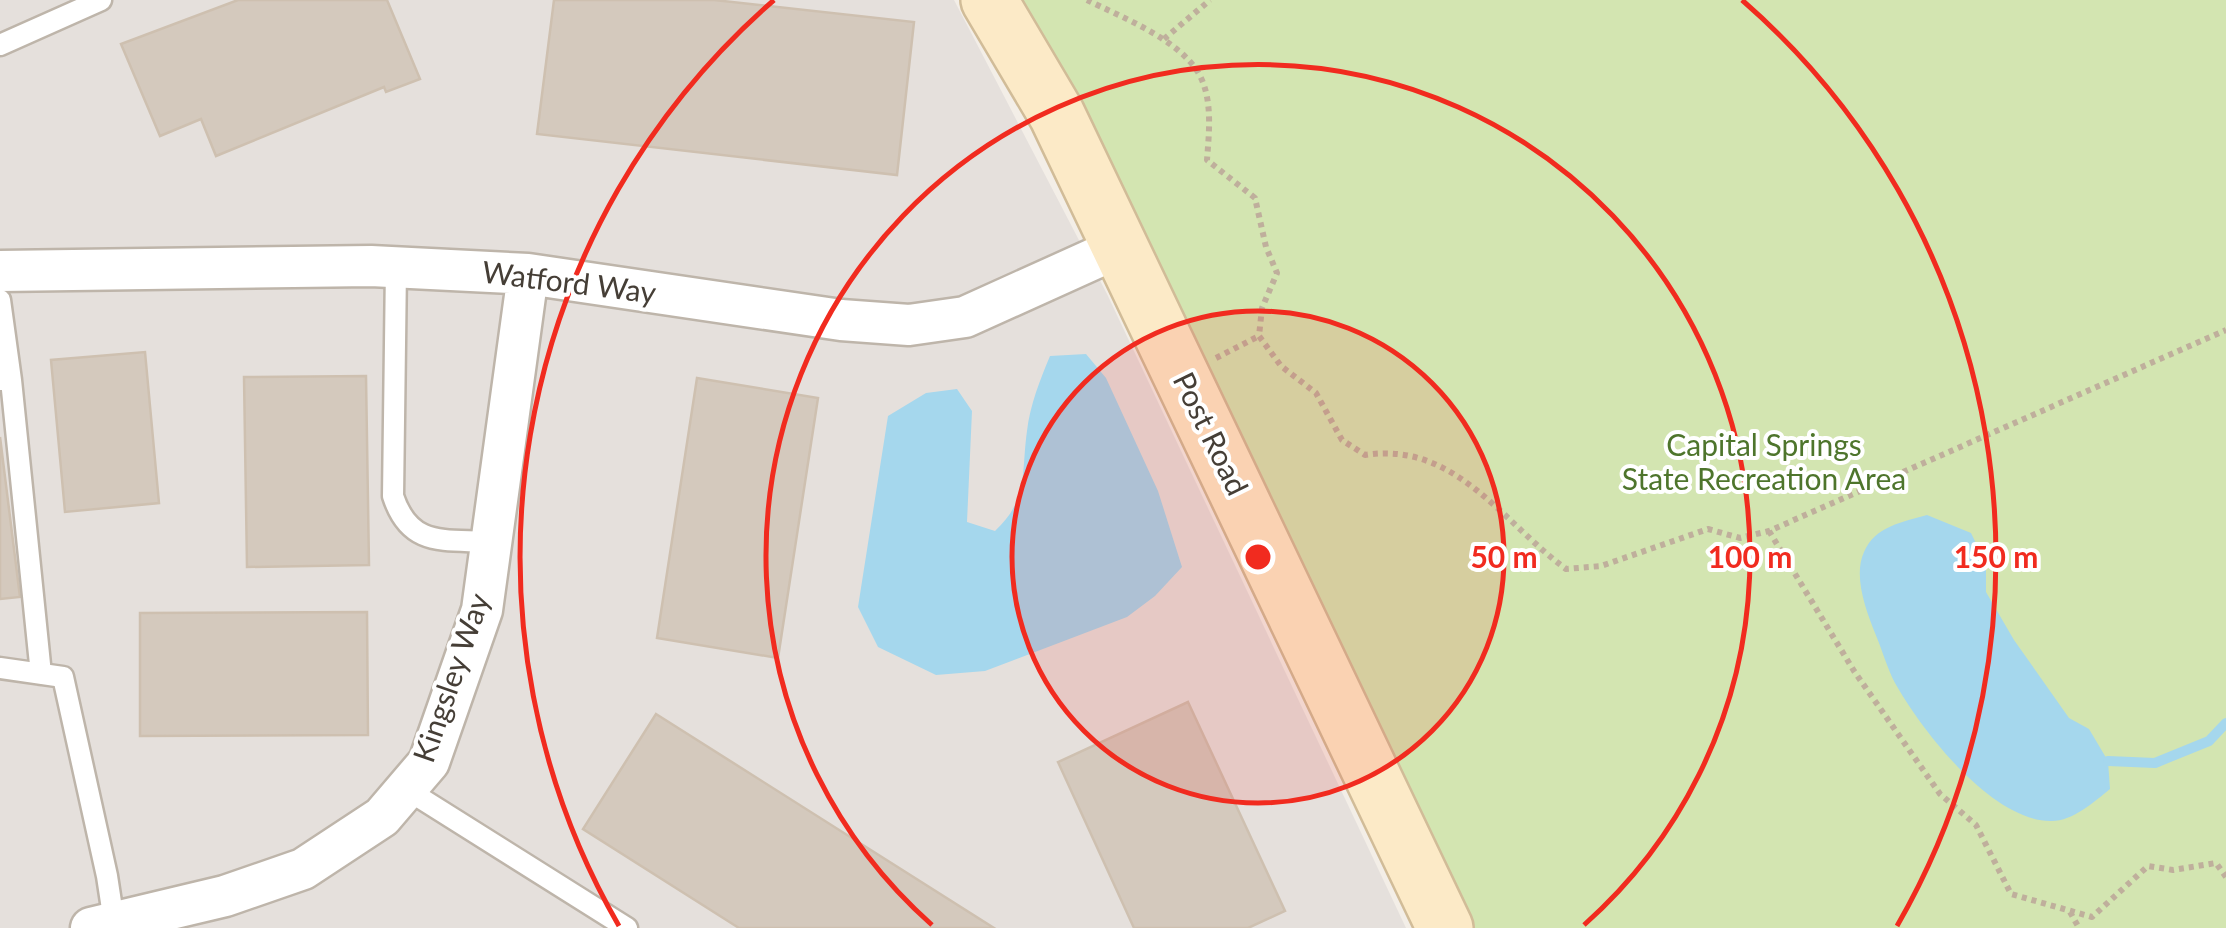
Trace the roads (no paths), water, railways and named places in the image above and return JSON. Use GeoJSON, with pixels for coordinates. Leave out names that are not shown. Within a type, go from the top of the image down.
{"type":"FeatureCollection","features":[{"type":"Feature","properties":{"kind":"street","name":"Post Road"},"geometry":{"type":"LineString","coordinates":[[990,0],[1057,114],[1445,928]]}},
{"type":"Feature","properties":{"kind":"street","name":"Watford Way"},"geometry":{"type":"LineString","coordinates":[[0,270],[396,267],[528,274],[841,320],[909,325],[966,317],[1120,246]]}},
{"type":"Feature","properties":{"kind":"street","name":"Kingsley Way"},"geometry":{"type":"LineString","coordinates":[[102,925],[225,896],[303,869],[382,816],[429,762],[482,610],[528,274]]}},
{"type":"Feature","properties":{"kind":"lane"},"geometry":{"type":"LineString","coordinates":[[0,45],[101,0]]}},
{"type":"Feature","properties":{"kind":"lane"},"geometry":{"type":"LineString","coordinates":[[396,267],[393,496],[400,518],[424,537],[490,542]]}},
{"type":"Feature","properties":{"kind":"lane"},"geometry":{"type":"LineString","coordinates":[[0,300],[42,674]]}},
{"type":"Feature","properties":{"kind":"lane"},"geometry":{"type":"LineString","coordinates":[[0,668],[63,677],[102,925]]}},
{"type":"Feature","properties":{"kind":"lane"},"geometry":{"type":"LineString","coordinates":[[406,789],[627,928]]}},
{"type":"Feature","properties":{"kind":"water"},"geometry":{"type":"Polygon","coordinates":[[[1086,354],[1106,378],[1158,491],[1182,567],[1155,596],[1127,617],[985,671],[936,675],[878,647],[858,607],[888,416],[926,393],[957,389],[972,411],[967,522],[995,531],[1018,497],[1030,412],[1050,356],[1086,354]]]}},
{"type":"Feature","properties":{"kind":"water"},"geometry":{"type":"Polygon","coordinates":[[[1927,515],[1971,533],[1986,564],[1986,592],[2014,640],[2069,718],[2089,729],[2108,761],[2110,789],[2074,815],[2050,821],[2028,817],[1982,790],[1922,725],[1892,677],[1865,604],[1861,561],[1869,543],[1882,531],[1927,515]]]}},
{"type":"Feature","properties":{"kind":"waterway"},"geometry":{"type":"LineString","coordinates":[[2108,761],[2155,763],[2209,741],[2226,723]]}},
{"type":"Feature","properties":{"kind":"park label","name":"Capital Springs State Recreation Area"},"geometry":{"type":"Point","coordinates":[1764,463]}}]}
